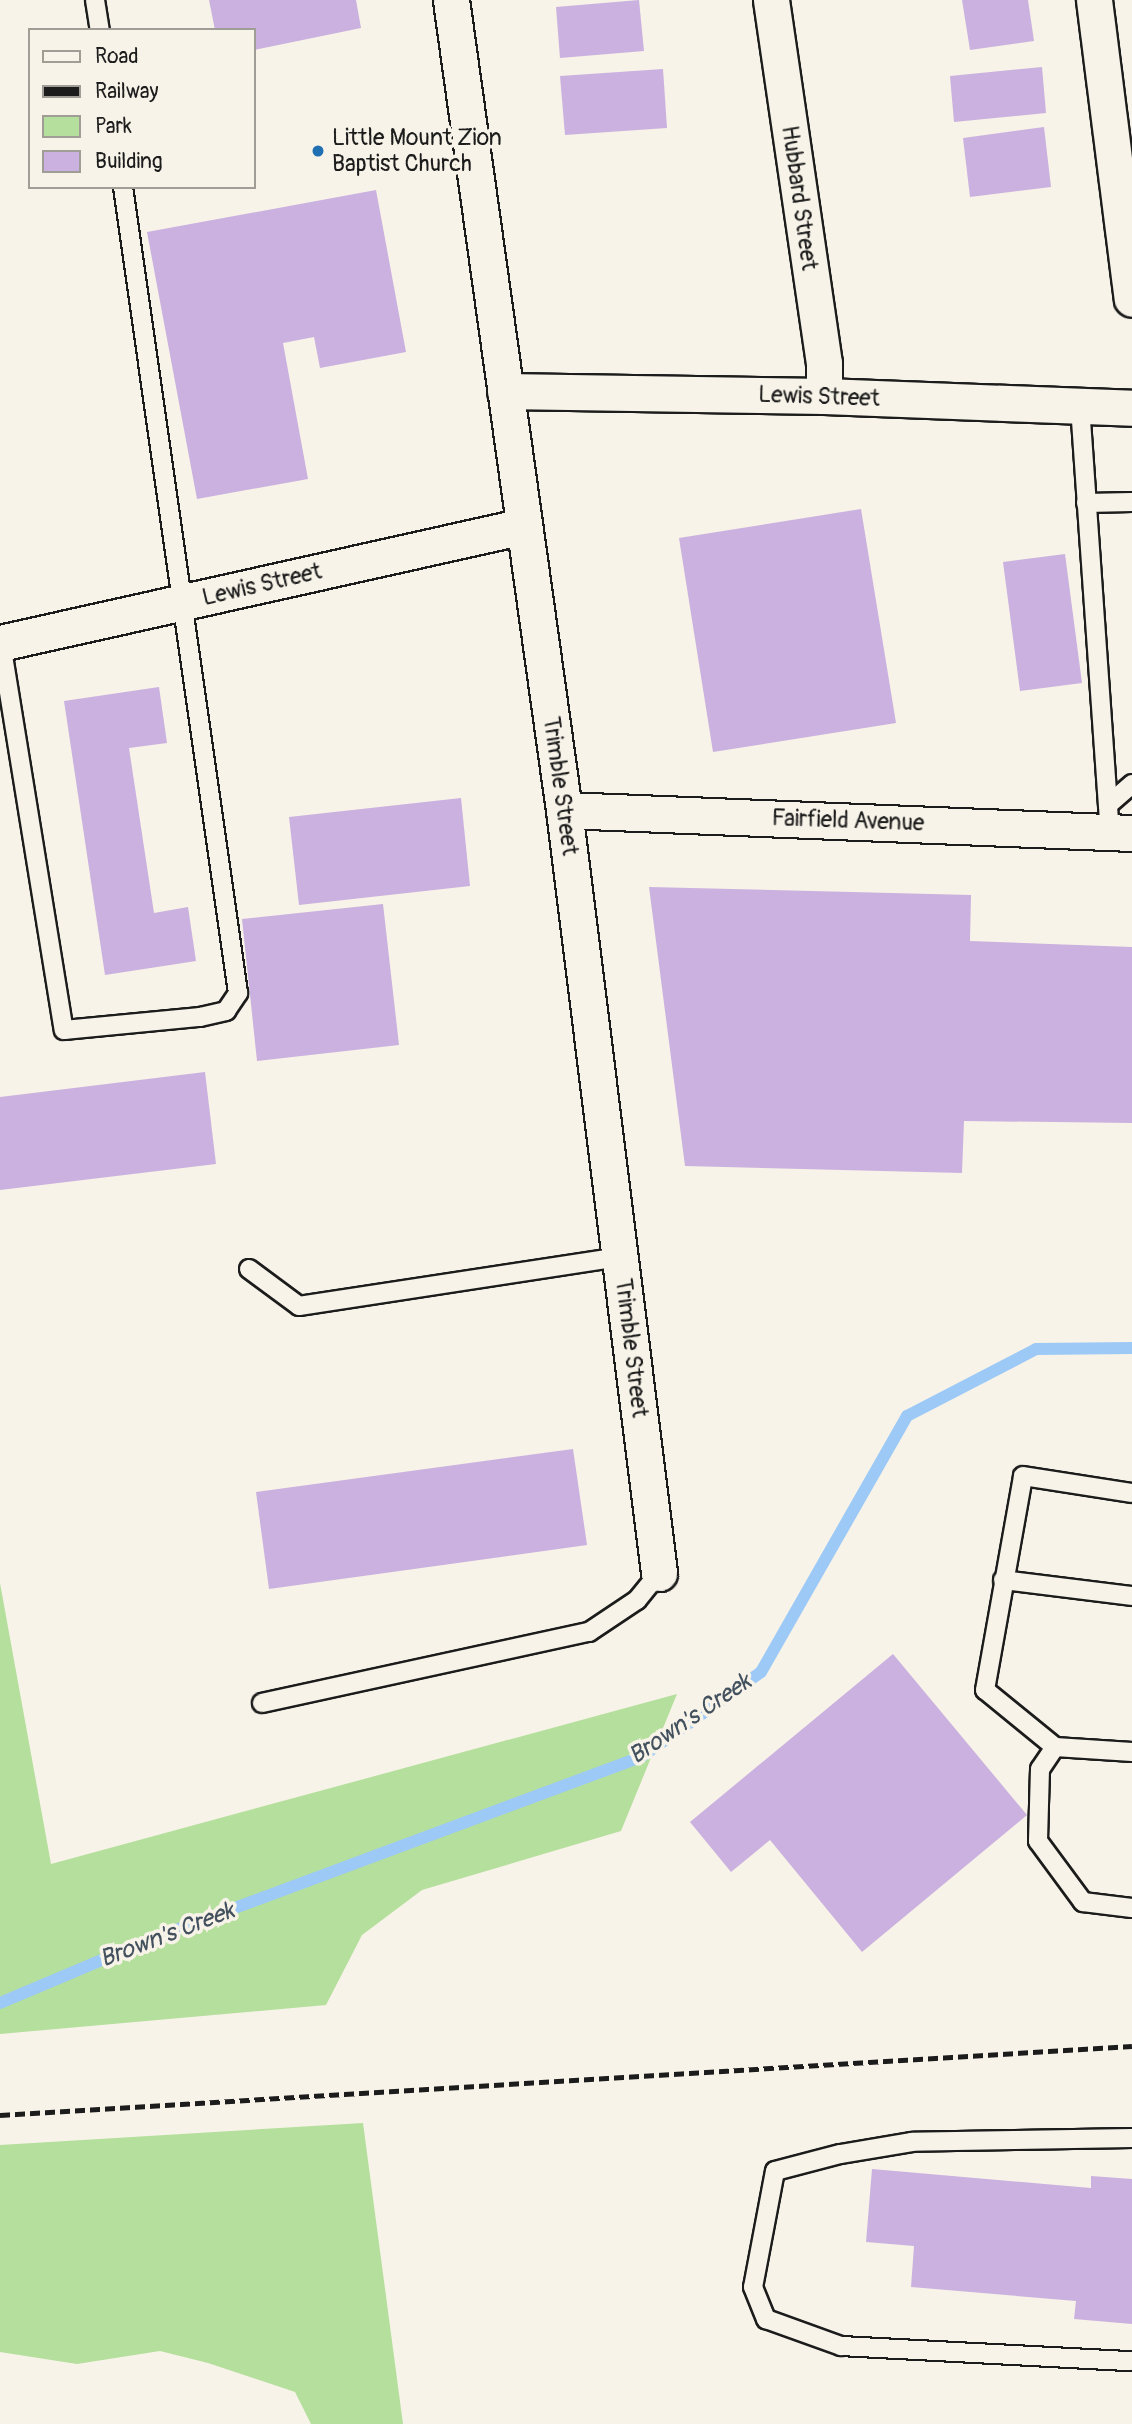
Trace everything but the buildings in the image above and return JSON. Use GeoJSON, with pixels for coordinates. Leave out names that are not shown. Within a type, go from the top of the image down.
{"type":"FeatureCollection","features":[{"type":"Feature","properties":{"kind":"street","name":"Trimble Street"},"geometry":{"type":"LineString","coordinates":[[451,0],[564,810],[659,1573]]}},
{"type":"Feature","properties":{"kind":"street","name":"Hubbard Street"},"geometry":{"type":"LineString","coordinates":[[771,0],[824,363],[824,396]]}},
{"type":"Feature","properties":{"kind":"street"},"geometry":{"type":"LineString","coordinates":[[1094,0],[1125,185],[1132,299]]}},
{"type":"Feature","properties":{"kind":"street","name":"Lewis Street"},"geometry":{"type":"LineString","coordinates":[[505,391],[824,396],[1132,408]]}},
{"type":"Feature","properties":{"kind":"street","name":"Lewis Street"},"geometry":{"type":"LineString","coordinates":[[1,643],[524,526]]}},
{"type":"Feature","properties":{"kind":"street","name":"Fairfield Avenue"},"geometry":{"type":"LineString","coordinates":[[564,810],[1116,823]]}},
{"type":"Feature","properties":{"kind":"lane"},"geometry":{"type":"LineString","coordinates":[[95,0],[100,28]]}},
{"type":"Feature","properties":{"kind":"lane"},"geometry":{"type":"LineString","coordinates":[[1,643],[64,1030],[200,1017],[226,1011],[238,993],[123,189]]}},
{"type":"Feature","properties":{"kind":"lane"},"geometry":{"type":"LineString","coordinates":[[1080,406],[1086,503],[1116,823]]}},
{"type":"Feature","properties":{"kind":"lane"},"geometry":{"type":"LineString","coordinates":[[1086,503],[1132,502]]}},
{"type":"Feature","properties":{"kind":"lane"},"geometry":{"type":"LineString","coordinates":[[1116,823],[1132,784]]}},
{"type":"Feature","properties":{"kind":"lane"},"geometry":{"type":"LineString","coordinates":[[249,1269],[299,1306],[620,1257]]}},
{"type":"Feature","properties":{"kind":"lane"},"geometry":{"type":"LineString","coordinates":[[1132,1493],[1023,1476],[985,1690],[1055,1747],[1132,1752]]}},
{"type":"Feature","properties":{"kind":"lane"},"geometry":{"type":"LineString","coordinates":[[262,1703],[589,1632],[637,1600],[659,1573]]}},
{"type":"Feature","properties":{"kind":"lane"},"geometry":{"type":"LineString","coordinates":[[1003,1580],[1132,1595]]}},
{"type":"Feature","properties":{"kind":"lane"},"geometry":{"type":"LineString","coordinates":[[1055,1747],[1041,1769],[1038,1841],[1083,1902],[1132,1908]]}},
{"type":"Feature","properties":{"kind":"lane"},"geometry":{"type":"LineString","coordinates":[[1132,2138],[912,2142],[840,2154],[775,2171],[753,2287],[766,2319],[841,2346],[1132,2361]]}},
{"type":"Feature","properties":{"kind":"green space"},"geometry":{"type":"Polygon","coordinates":[[[0,1583],[51,1864],[677,1694],[621,1831],[422,1890],[362,1935],[326,2005],[0,2034],[0,1583]]]}},
{"type":"Feature","properties":{"kind":"green space"},"geometry":{"type":"Polygon","coordinates":[[[363,2123],[403,2424],[311,2424],[295,2392],[208,2363],[160,2351],[77,2364],[0,2352],[0,2145],[363,2123]]]}},
{"type":"Feature","properties":{"kind":"waterway","name":"Brown's Creek"},"geometry":{"type":"LineString","coordinates":[[0,2003],[154,1938],[641,1757],[761,1672],[907,1416],[1036,1349],[1132,1348]]}},
{"type":"Feature","properties":{"kind":"railway"},"geometry":{"type":"LineString","coordinates":[[0,2115],[1132,2046]]}},
{"type":"Feature","properties":{"kind":"place","name":"Little Mount Zion Baptist Church"},"geometry":{"type":"Point","coordinates":[318,151]}}]}
